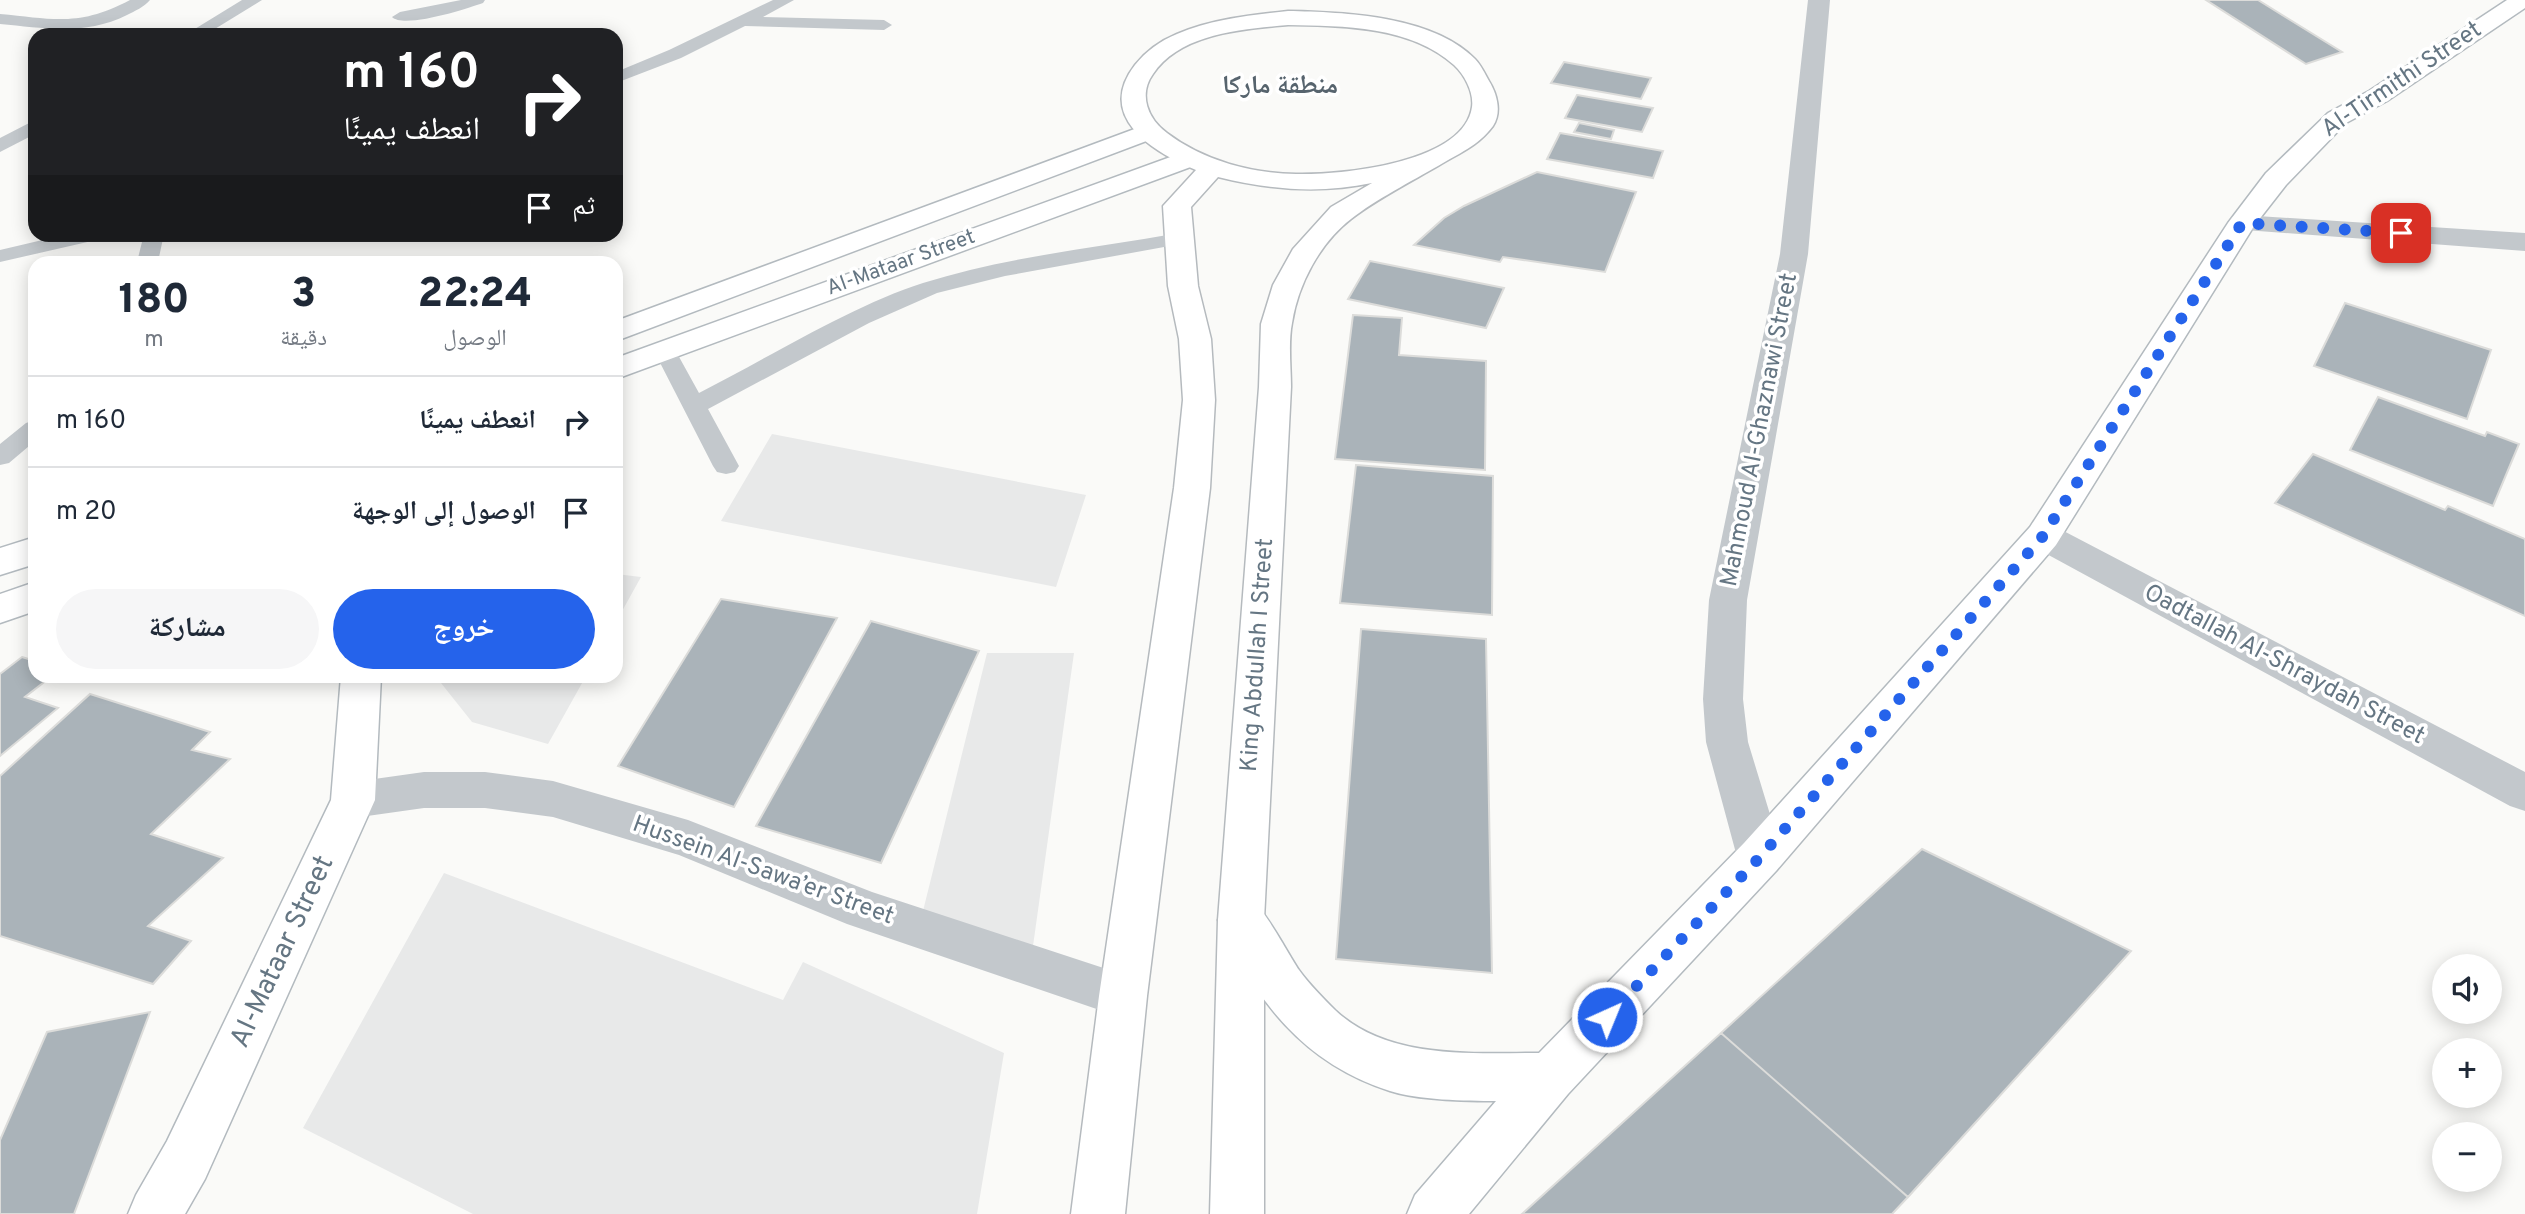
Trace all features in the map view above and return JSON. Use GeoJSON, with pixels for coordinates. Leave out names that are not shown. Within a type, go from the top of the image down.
{"type":"FeatureCollection","features":[{"type":"Feature","properties":{"kind":"main road"},"geometry":{"type":"LineString","coordinates":[[1337,0],[1362,21]]}},
{"type":"Feature","properties":{"kind":"main road","name":"Al-Tirmithi Street"},"geometry":{"type":"LineString","coordinates":[[1434,1214],[1550,1077],[1760,857],[2043,536],[2242,223],[2276,179],[2337,118],[2378,96],[2522,0]]}},
{"type":"Feature","properties":{"kind":"main road"},"geometry":{"type":"LineString","coordinates":[[1216,19],[1362,21],[1402,30],[1437,43],[1465,61],[1482,81],[1488,103],[1480,125],[1459,146],[1426,163],[1387,175],[1344,181],[1298,182],[1253,177],[1200,163],[1148,132],[1134,112],[1132,92],[1141,72],[1158,55],[1216,19]]}},
{"type":"Feature","properties":{"kind":"main road","name":"Al-Mataar Street"},"geometry":{"type":"LineString","coordinates":[[623,329],[1148,132]]}},
{"type":"Feature","properties":{"kind":"main road"},"geometry":{"type":"LineString","coordinates":[[1098,1214],[1123,996],[1190,501],[1199,400],[1195,339],[1183,286],[1177,206],[1200,163]]}},
{"type":"Feature","properties":{"kind":"main road","name":"Al-Mataar Street"},"geometry":{"type":"LineString","coordinates":[[623,366],[1200,163]]}},
{"type":"Feature","properties":{"kind":"main road","name":"King Abdullah I Street"},"geometry":{"type":"LineString","coordinates":[[1237,1214],[1241,920],[1275,387],[1276,324],[1288,285],[1307,249],[1341,213],[1426,163]]}},
{"type":"Feature","properties":{"kind":"main road"},"geometry":{"type":"LineString","coordinates":[[0,562],[28,552]]}},
{"type":"Feature","properties":{"kind":"main road"},"geometry":{"type":"LineString","coordinates":[[0,609],[28,599]]}},
{"type":"Feature","properties":{"kind":"main road","name":"Al-Mataar Street"},"geometry":{"type":"LineString","coordinates":[[155,1214],[186,1160],[353,800],[361,683]]}},
{"type":"Feature","properties":{"kind":"main road"},"geometry":{"type":"LineString","coordinates":[[1241,920],[1283,988],[1319,1028],[1353,1050],[1392,1068],[1468,1077],[1550,1077]]}},
{"type":"Feature","properties":{"kind":"street","name":"Mahmoud Al-Ghaznawi Street"},"geometry":{"type":"LineString","coordinates":[[1760,857],[1727,742],[1723,699],[1724,650],[1728,600],[1794,254],[1819,0]]}},
{"type":"Feature","properties":{"kind":"street"},"geometry":{"type":"LineString","coordinates":[[2242,223],[2525,242]]}},
{"type":"Feature","properties":{"kind":"street","name":"Oadtallah Al-Shraydah Street"},"geometry":{"type":"LineString","coordinates":[[2043,536],[2525,793]]}},
{"type":"Feature","properties":{"kind":"street","name":"Hussein Al-Sawa’er Street"},"geometry":{"type":"LineString","coordinates":[[353,800],[424,790],[485,790],[553,799],[688,839],[864,909],[1123,996]]}},
{"type":"Feature","properties":{"kind":"lane"},"geometry":{"type":"LineString","coordinates":[[0,19],[72,25],[87,23],[142,0]]}},
{"type":"Feature","properties":{"kind":"lane"},"geometry":{"type":"LineString","coordinates":[[205,28],[254,0]]}},
{"type":"Feature","properties":{"kind":"lane"},"geometry":{"type":"LineString","coordinates":[[400,16],[451,9],[477,0]]}},
{"type":"Feature","properties":{"kind":"lane"},"geometry":{"type":"LineString","coordinates":[[623,75],[786,0]]}},
{"type":"Feature","properties":{"kind":"lane"},"geometry":{"type":"LineString","coordinates":[[741,22],[884,25]]}},
{"type":"Feature","properties":{"kind":"lane"},"geometry":{"type":"LineString","coordinates":[[0,146],[28,130]]}},
{"type":"Feature","properties":{"kind":"lane"},"geometry":{"type":"LineString","coordinates":[[694,406],[861,318],[930,288],[967,278],[1179,239]]}},
{"type":"Feature","properties":{"kind":"lane"},"geometry":{"type":"LineString","coordinates":[[0,256],[62,242]]}},
{"type":"Feature","properties":{"kind":"lane"},"geometry":{"type":"LineString","coordinates":[[665,351],[726,466]]}},
{"type":"Feature","properties":{"kind":"lane"},"geometry":{"type":"LineString","coordinates":[[0,457],[28,434]]}},
{"type":"Feature","properties":{"kind":"shaded area"},"geometry":{"type":"Polygon","coordinates":[[[772,434],[1086,495],[1056,587],[721,521],[772,434]]]}},
{"type":"Feature","properties":{"kind":"shaded area"},"geometry":{"type":"Polygon","coordinates":[[[623,575],[641,577],[623,609],[623,575]]]}},
{"type":"Feature","properties":{"kind":"shaded area"},"geometry":{"type":"Polygon","coordinates":[[[987,653],[1074,653],[1033,946],[923,911],[987,653]]]}},
{"type":"Feature","properties":{"kind":"shaded area"},"geometry":{"type":"Polygon","coordinates":[[[441,683],[582,683],[548,744],[472,722],[441,683]]]}},
{"type":"Feature","properties":{"kind":"shaded area"},"geometry":{"type":"Polygon","coordinates":[[[444,873],[783,1000],[803,962],[1004,1053],[977,1214],[473,1214],[303,1128],[444,873]]]}},
{"type":"Feature","properties":{"kind":"building"},"geometry":{"type":"Polygon","coordinates":[[[2206,0],[2258,0],[2342,52],[2306,64],[2206,0]]]}},
{"type":"Feature","properties":{"kind":"building"},"geometry":{"type":"Polygon","coordinates":[[[1564,62],[1651,78],[1641,99],[1551,83],[1564,62]]]}},
{"type":"Feature","properties":{"kind":"building"},"geometry":{"type":"Polygon","coordinates":[[[1577,95],[1653,108],[1642,132],[1565,118],[1577,95]]]}},
{"type":"Feature","properties":{"kind":"building"},"geometry":{"type":"Polygon","coordinates":[[[1579,123],[1614,130],[1611,139],[1574,132],[1579,123]]]}},
{"type":"Feature","properties":{"kind":"building"},"geometry":{"type":"Polygon","coordinates":[[[1560,133],[1663,151],[1653,178],[1547,159],[1560,133]]]}},
{"type":"Feature","properties":{"kind":"building"},"geometry":{"type":"Polygon","coordinates":[[[1537,172],[1636,192],[1605,272],[1503,257],[1500,262],[1414,245],[1444,218],[1464,206],[1537,172]]]}},
{"type":"Feature","properties":{"kind":"building"},"geometry":{"type":"Polygon","coordinates":[[[1370,261],[1504,288],[1486,328],[1348,299],[1370,261]]]}},
{"type":"Feature","properties":{"kind":"building"},"geometry":{"type":"Polygon","coordinates":[[[2345,303],[2491,350],[2467,419],[2314,366],[2345,303]]]}},
{"type":"Feature","properties":{"kind":"building"},"geometry":{"type":"Polygon","coordinates":[[[1353,315],[1402,318],[1399,355],[1486,361],[1485,470],[1335,459],[1353,315]]]}},
{"type":"Feature","properties":{"kind":"building"},"geometry":{"type":"Polygon","coordinates":[[[2378,397],[2485,436],[2487,432],[2519,444],[2493,506],[2350,450],[2378,397]]]}},
{"type":"Feature","properties":{"kind":"building"},"geometry":{"type":"Polygon","coordinates":[[[2313,454],[2445,510],[2448,506],[2525,539],[2525,616],[2275,503],[2313,454]]]}},
{"type":"Feature","properties":{"kind":"building"},"geometry":{"type":"Polygon","coordinates":[[[1356,465],[1493,476],[1492,615],[1340,603],[1356,465]]]}},
{"type":"Feature","properties":{"kind":"building"},"geometry":{"type":"Polygon","coordinates":[[[721,599],[837,618],[734,807],[618,766],[721,599]]]}},
{"type":"Feature","properties":{"kind":"building"},"geometry":{"type":"Polygon","coordinates":[[[871,621],[979,651],[881,863],[756,826],[871,621]]]}},
{"type":"Feature","properties":{"kind":"building"},"geometry":{"type":"Polygon","coordinates":[[[1361,629],[1486,639],[1492,973],[1336,959],[1361,629]]]}},
{"type":"Feature","properties":{"kind":"building"},"geometry":{"type":"Polygon","coordinates":[[[22,657],[28,659],[28,683],[43,683],[25,697],[58,708],[0,756],[0,674],[22,657]]]}},
{"type":"Feature","properties":{"kind":"building"},"geometry":{"type":"Polygon","coordinates":[[[90,694],[210,732],[192,750],[230,759],[151,834],[223,858],[148,926],[191,941],[153,984],[0,936],[0,776],[90,694]]]}},
{"type":"Feature","properties":{"kind":"building"},"geometry":{"type":"Polygon","coordinates":[[[1922,849],[2131,951],[1908,1197],[1721,1033],[1922,849]]]}},
{"type":"Feature","properties":{"kind":"building"},"geometry":{"type":"Polygon","coordinates":[[[150,1012],[74,1214],[0,1214],[0,1140],[47,1032],[150,1012]]]}},
{"type":"Feature","properties":{"kind":"building"},"geometry":{"type":"Polygon","coordinates":[[[1721,1033],[1908,1197],[1892,1214],[1522,1214],[1721,1033]]]}},
{"type":"Feature","properties":{"kind":"district","name":"منطقة ماركا"},"geometry":{"type":"Point","coordinates":[1280,86]}},
{"type":"Feature","properties":{"kind":"route"},"geometry":{"type":"LineString","coordinates":[[1607,1017],[1760,857],[2043,536],[2242,223],[2401,233]]}}]}
